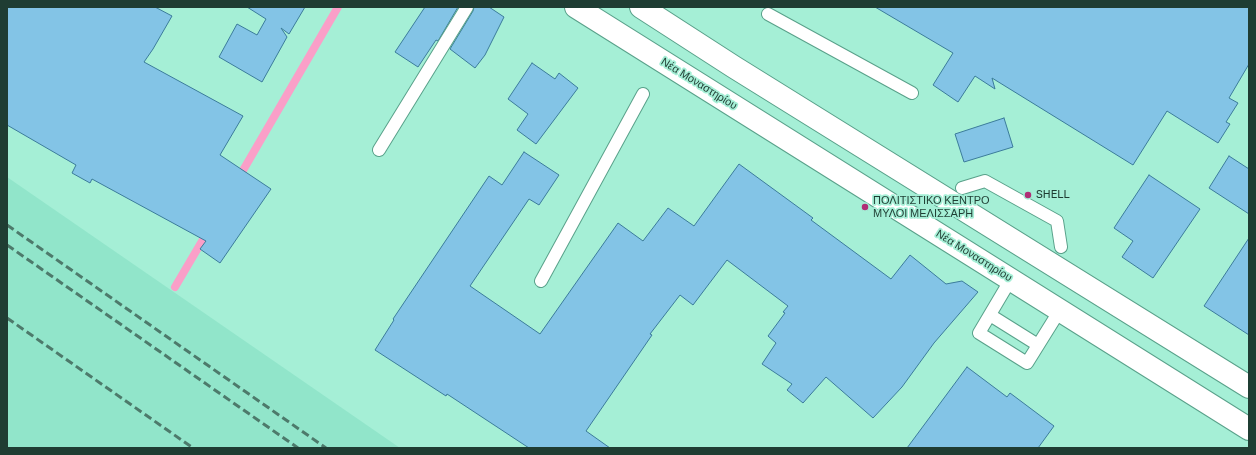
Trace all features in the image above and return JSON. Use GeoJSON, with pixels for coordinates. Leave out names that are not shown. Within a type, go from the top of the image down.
{"type":"FeatureCollection","features":[{"type":"Feature","properties":{"kind":"main road","name":"Νέα Μοναστηρίου"},"geometry":{"type":"LineString","coordinates":[[576,7],[1249,429]]}},
{"type":"Feature","properties":{"kind":"main road"},"geometry":{"type":"LineString","coordinates":[[641,7],[734,67],[1249,387]]}},
{"type":"Feature","properties":{"kind":"lane"},"geometry":{"type":"LineString","coordinates":[[379,150],[467,7]]}},
{"type":"Feature","properties":{"kind":"lane"},"geometry":{"type":"LineString","coordinates":[[768,14],[912,94]]}},
{"type":"Feature","properties":{"kind":"lane"},"geometry":{"type":"LineString","coordinates":[[541,281],[642,94]]}},
{"type":"Feature","properties":{"kind":"lane"},"geometry":{"type":"LineString","coordinates":[[962,188],[985,180],[1057,220],[1061,247]]}},
{"type":"Feature","properties":{"kind":"lane"},"geometry":{"type":"LineString","coordinates":[[1011,279],[979,333],[1021,360],[1027,363],[1060,310]]}},
{"type":"Feature","properties":{"kind":"lane"},"geometry":{"type":"LineString","coordinates":[[990,314],[1038,345]]}},
{"type":"Feature","properties":{"kind":"shaded area"},"geometry":{"type":"Polygon","coordinates":[[[7,177],[400,448],[7,448],[7,177]]]}},
{"type":"Feature","properties":{"kind":"building"},"geometry":{"type":"Polygon","coordinates":[[[7,7],[155,7],[172,16],[144,62],[243,116],[220,155],[271,189],[220,263],[200,249],[206,241],[92,179],[90,183],[72,173],[76,165],[7,125],[7,7]]]}},
{"type":"Feature","properties":{"kind":"building"},"geometry":{"type":"Polygon","coordinates":[[[247,7],[305,7],[289,34],[281,28],[287,37],[262,82],[219,57],[237,24],[257,35],[266,19],[247,7]]]}},
{"type":"Feature","properties":{"kind":"building"},"geometry":{"type":"Polygon","coordinates":[[[425,7],[458,7],[438,41],[436,40],[418,67],[395,52],[425,7]]]}},
{"type":"Feature","properties":{"kind":"building"},"geometry":{"type":"Polygon","coordinates":[[[474,7],[489,7],[504,17],[485,55],[475,68],[450,49],[474,7]]]}},
{"type":"Feature","properties":{"kind":"building"},"geometry":{"type":"Polygon","coordinates":[[[875,7],[1249,7],[1249,64],[1229,98],[1238,103],[1226,122],[1230,124],[1218,143],[1167,111],[1133,165],[992,78],[995,89],[975,76],[958,102],[933,85],[953,53],[875,7]]]}},
{"type":"Feature","properties":{"kind":"building"},"geometry":{"type":"Polygon","coordinates":[[[532,63],[555,79],[559,73],[578,88],[536,144],[517,130],[528,114],[508,99],[532,63]]]}},
{"type":"Feature","properties":{"kind":"building"},"geometry":{"type":"Polygon","coordinates":[[[1004,118],[1013,147],[964,162],[955,134],[1004,118]]]}},
{"type":"Feature","properties":{"kind":"building"},"geometry":{"type":"Polygon","coordinates":[[[524,152],[559,175],[539,205],[529,199],[470,286],[540,334],[618,223],[643,241],[668,208],[694,226],[739,164],[813,218],[811,220],[891,279],[910,255],[946,284],[962,281],[978,292],[934,343],[902,387],[873,418],[826,377],[803,403],[787,390],[792,384],[762,364],[776,343],[768,336],[785,313],[783,312],[788,306],[727,260],[693,305],[680,295],[650,334],[652,335],[586,431],[610,448],[529,448],[447,394],[446,396],[375,350],[394,320],[393,319],[489,176],[502,185],[524,152]]]}},
{"type":"Feature","properties":{"kind":"building"},"geometry":{"type":"Polygon","coordinates":[[[1229,156],[1249,169],[1249,214],[1209,188],[1229,156]]]}},
{"type":"Feature","properties":{"kind":"building"},"geometry":{"type":"Polygon","coordinates":[[[1149,175],[1200,209],[1153,278],[1122,257],[1133,241],[1114,228],[1149,175]]]}},
{"type":"Feature","properties":{"kind":"building"},"geometry":{"type":"Polygon","coordinates":[[[1249,238],[1249,335],[1204,306],[1249,238]]]}},
{"type":"Feature","properties":{"kind":"building"},"geometry":{"type":"Polygon","coordinates":[[[967,367],[1007,397],[1010,393],[1054,426],[1038,448],[907,448],[967,367]]]}},
{"type":"Feature","properties":{"kind":"waterway"},"geometry":{"type":"LineString","coordinates":[[238,179],[338,7]]}},
{"type":"Feature","properties":{"kind":"waterway"},"geometry":{"type":"LineString","coordinates":[[175,287],[208,231]]}},
{"type":"Feature","properties":{"kind":"railway"},"geometry":{"type":"LineString","coordinates":[[7,225],[326,448]]}},
{"type":"Feature","properties":{"kind":"railway"},"geometry":{"type":"LineString","coordinates":[[7,245],[298,448]]}},
{"type":"Feature","properties":{"kind":"railway"},"geometry":{"type":"LineString","coordinates":[[7,318],[193,448]]}},
{"type":"Feature","properties":{"kind":"place","name":"SHELL"},"geometry":{"type":"Point","coordinates":[1028,195]}},
{"type":"Feature","properties":{"kind":"place","name":"ΠΟΛΙΤΙΣΤΙΚΟ ΚΕΝΤΡΟ ΜΥΛΟΙ ΜΕΛΙΣΣΑΡΗ"},"geometry":{"type":"Point","coordinates":[865,207]}}]}
